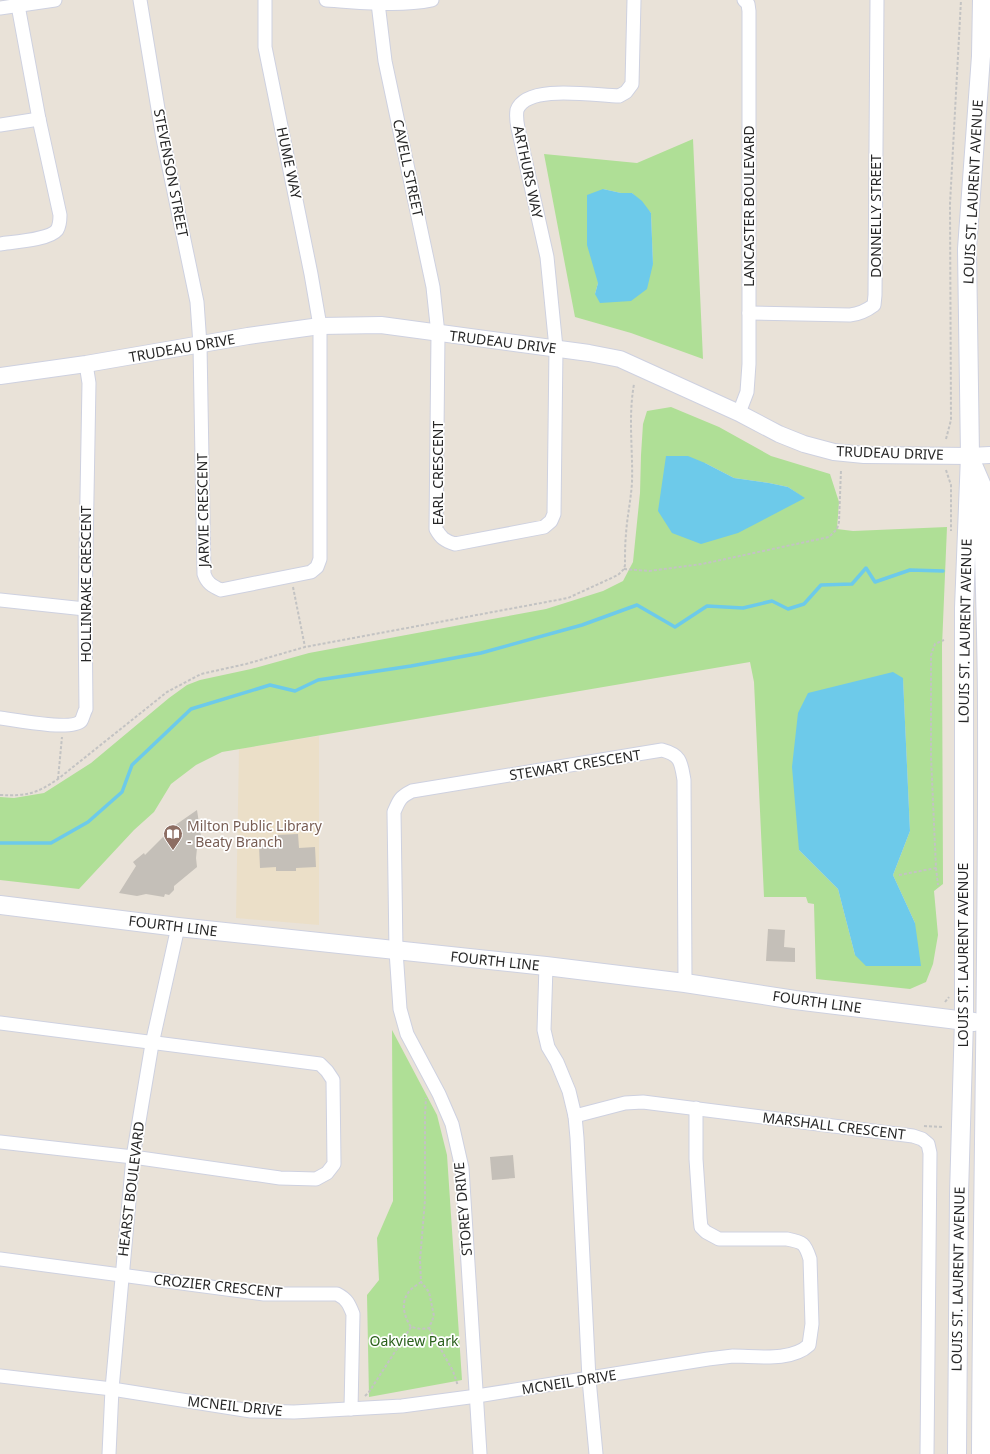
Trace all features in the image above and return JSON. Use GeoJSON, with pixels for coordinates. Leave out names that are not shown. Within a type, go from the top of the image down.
{"type":"FeatureCollection","features":[{"type":"Feature","properties":{"kind":"main road","name":"LOUIS ST. LAURENT AVENUE"},"geometry":{"type":"LineString","coordinates":[[957,1454],[959,1194],[964,1020],[964,608],[970,456],[967,249],[981,56],[982,0]]}},
{"type":"Feature","properties":{"kind":"main road","name":"LOUIS ST. LAURENT AVENUE"},"geometry":{"type":"LineString","coordinates":[[970,456],[982,486],[987,708],[988,1023],[982,1218],[981,1454]]}},
{"type":"Feature","properties":{"kind":"main road","name":"FOURTH LINE"},"geometry":{"type":"LineString","coordinates":[[0,905],[178,927],[546,966],[685,983],[795,1000],[988,1023]]}},
{"type":"Feature","properties":{"kind":"street"},"geometry":{"type":"LineString","coordinates":[[0,8],[17,3],[55,0]]}},
{"type":"Feature","properties":{"kind":"street","name":"STEVENSON STREET"},"geometry":{"type":"LineString","coordinates":[[140,0],[163,139],[197,302],[200,345]]}},
{"type":"Feature","properties":{"kind":"street","name":"HUME WAY"},"geometry":{"type":"LineString","coordinates":[[265,0],[265,47],[311,274],[320,326]]}},
{"type":"Feature","properties":{"kind":"street"},"geometry":{"type":"LineString","coordinates":[[326,0],[416,4],[432,0]]}},
{"type":"Feature","properties":{"kind":"street","name":"ARTHURS WAY"},"geometry":{"type":"LineString","coordinates":[[556,348],[547,257],[516,118],[518,109],[525,100],[543,95],[563,92],[619,96],[626,92],[632,84],[633,78],[634,0]]}},
{"type":"Feature","properties":{"kind":"street","name":"LANCASTER BOULEVARD"},"geometry":{"type":"LineString","coordinates":[[739,413],[747,392],[749,381],[749,11],[748,4],[744,0]]}},
{"type":"Feature","properties":{"kind":"street","name":"DONNELLY STREET"},"geometry":{"type":"LineString","coordinates":[[749,312],[850,315],[859,314],[874,305],[876,295],[877,0]]}},
{"type":"Feature","properties":{"kind":"street"},"geometry":{"type":"LineString","coordinates":[[0,244],[44,237],[57,230],[60,222],[60,215],[17,3]]}},
{"type":"Feature","properties":{"kind":"street","name":"CAVELL STREET"},"geometry":{"type":"LineString","coordinates":[[378,3],[385,61],[433,287],[438,334]]}},
{"type":"Feature","properties":{"kind":"street"},"geometry":{"type":"LineString","coordinates":[[0,125],[40,119]]}},
{"type":"Feature","properties":{"kind":"street","name":"TRUDEAU DRIVE"},"geometry":{"type":"LineString","coordinates":[[0,376],[86,364],[263,334],[320,326],[381,325],[438,334],[556,348],[620,359],[739,413],[779,434],[804,444],[834,452],[864,455],[990,456]]}},
{"type":"Feature","properties":{"kind":"street","name":"JARVIE CRESCENT"},"geometry":{"type":"LineString","coordinates":[[200,345],[204,574],[206,581],[221,590],[311,572],[317,567],[320,559],[320,326]]}},
{"type":"Feature","properties":{"kind":"street","name":"EARL CRESCENT"},"geometry":{"type":"LineString","coordinates":[[438,334],[436,529],[445,541],[455,544],[544,527],[552,521],[554,514],[556,348]]}},
{"type":"Feature","properties":{"kind":"street","name":"HOLLINRAKE CRESCENT"},"geometry":{"type":"LineString","coordinates":[[0,718],[62,726],[74,724],[81,720],[86,709],[88,383],[86,364]]}},
{"type":"Feature","properties":{"kind":"street"},"geometry":{"type":"LineString","coordinates":[[0,600],[86,609]]}},
{"type":"Feature","properties":{"kind":"street","name":"STEWART CRESCENT"},"geometry":{"type":"LineString","coordinates":[[396,951],[394,812],[398,802],[403,796],[412,791],[662,750],[669,752],[679,759],[682,764],[684,780],[685,983]]}},
{"type":"Feature","properties":{"kind":"street","name":"HEARST BOULEVARD"},"geometry":{"type":"LineString","coordinates":[[110,1454],[112,1389],[121,1275],[133,1157],[152,1044],[178,927]]}},
{"type":"Feature","properties":{"kind":"street","name":"STOREY DRIVE"},"geometry":{"type":"LineString","coordinates":[[396,951],[400,1009],[408,1034],[439,1094],[452,1124],[462,1168],[480,1454]]}},
{"type":"Feature","properties":{"kind":"street"},"geometry":{"type":"LineString","coordinates":[[546,966],[544,1030],[548,1047],[557,1062],[569,1091],[577,1138],[589,1379],[596,1454]]}},
{"type":"Feature","properties":{"kind":"street"},"geometry":{"type":"LineString","coordinates":[[0,1023],[152,1044],[320,1064],[333,1080],[334,1164],[326,1173],[316,1179],[280,1178],[133,1157],[0,1142]]}},
{"type":"Feature","properties":{"kind":"street","name":"MARSHALL CRESCENT"},"geometry":{"type":"LineString","coordinates":[[574,1116],[625,1103],[643,1102],[913,1136],[922,1139],[928,1144],[930,1154],[927,1454]]}},
{"type":"Feature","properties":{"kind":"street","name":"MCNEIL DRIVE"},"geometry":{"type":"LineString","coordinates":[[0,1376],[112,1389],[251,1411],[294,1412],[402,1406],[589,1379],[730,1356],[786,1356],[798,1353],[809,1344],[812,1324],[810,1259],[807,1249],[803,1244],[797,1241],[787,1239],[719,1239],[706,1232],[701,1226],[696,1159],[696,1108]]}},
{"type":"Feature","properties":{"kind":"street","name":"CROZIER CRESCENT"},"geometry":{"type":"LineString","coordinates":[[0,1259],[264,1294],[337,1294],[344,1298],[349,1304],[353,1314],[351,1409]]}},
{"type":"Feature","properties":{"kind":"path"},"geometry":{"type":"LineString","coordinates":[[946,439],[950,420],[950,204],[961,0]]}},
{"type":"Feature","properties":{"kind":"path"},"geometry":{"type":"LineString","coordinates":[[0,794],[20,796],[41,790],[58,779],[167,692],[201,674],[246,664],[305,647],[568,598],[618,575],[624,569],[626,534],[632,484],[630,426],[631,400],[634,384]]}},
{"type":"Feature","properties":{"kind":"path"},"geometry":{"type":"LineString","coordinates":[[624,569],[649,571],[702,564],[829,537],[837,529],[839,522],[841,470]]}},
{"type":"Feature","properties":{"kind":"path"},"geometry":{"type":"LineString","coordinates":[[291,576],[305,647]]}},
{"type":"Feature","properties":{"kind":"path"},"geometry":{"type":"LineString","coordinates":[[938,885],[931,757],[930,655],[935,644],[944,640]]}},
{"type":"Feature","properties":{"kind":"path"},"geometry":{"type":"LineString","coordinates":[[58,779],[62,726]]}},
{"type":"Feature","properties":{"kind":"path"},"geometry":{"type":"LineString","coordinates":[[899,875],[936,868]]}},
{"type":"Feature","properties":{"kind":"path"},"geometry":{"type":"LineString","coordinates":[[428,1074],[425,1114],[425,1200],[420,1260],[420,1282],[429,1292],[434,1316],[429,1328]]}},
{"type":"Feature","properties":{"kind":"path"},"geometry":{"type":"LineString","coordinates":[[420,1282],[407,1293],[403,1308],[406,1320],[411,1327],[421,1329],[429,1328]]}},
{"type":"Feature","properties":{"kind":"path"},"geometry":{"type":"LineString","coordinates":[[351,1409],[369,1392],[411,1327]]}},
{"type":"Feature","properties":{"kind":"path"},"geometry":{"type":"LineString","coordinates":[[429,1328],[453,1371],[462,1398]]}},
{"type":"Feature","properties":{"kind":"shaded area"},"geometry":{"type":"Polygon","coordinates":[[[319,736],[319,925],[236,918],[239,749],[319,736]]]}},
{"type":"Feature","properties":{"kind":"green space"},"geometry":{"type":"Polygon","coordinates":[[[693,139],[703,359],[631,333],[575,317],[544,154],[637,163],[693,139]],[[603,189],[598,283],[595,294],[653,264],[651,213],[632,193],[621,193],[603,189]]]}},
{"type":"Feature","properties":{"kind":"green space"},"geometry":{"type":"Polygon","coordinates":[[[671,407],[719,427],[771,456],[830,474],[839,502],[837,529],[853,531],[947,527],[942,646],[943,884],[934,891],[938,935],[933,964],[926,982],[910,989],[816,979],[814,904],[808,903],[806,897],[764,897],[754,682],[750,662],[222,752],[196,765],[171,784],[154,812],[134,830],[79,889],[0,880],[0,797],[14,798],[44,793],[91,763],[169,698],[187,685],[200,680],[251,669],[309,653],[546,609],[603,591],[623,581],[633,562],[640,493],[643,424],[647,411],[671,407]],[[705,463],[658,511],[804,498],[788,487],[734,478],[705,463]],[[903,679],[799,850],[838,889],[855,955],[915,923],[893,875],[910,831],[903,679]]]}},
{"type":"Feature","properties":{"kind":"green space","name":"Oakview Park"},"geometry":{"type":"Polygon","coordinates":[[[392,1030],[437,1115],[447,1155],[462,1380],[369,1397],[367,1295],[379,1280],[377,1238],[393,1201],[392,1030]]]}},
{"type":"Feature","properties":{"kind":"water"},"geometry":{"type":"Polygon","coordinates":[[[603,189],[621,193],[632,193],[642,201],[651,213],[653,264],[647,289],[631,301],[600,303],[595,294],[598,283],[587,245],[587,195],[603,189]]]}},
{"type":"Feature","properties":{"kind":"water"},"geometry":{"type":"Polygon","coordinates":[[[666,456],[688,456],[734,478],[788,487],[805,498],[738,533],[701,544],[672,533],[658,511],[666,456]]]}},
{"type":"Feature","properties":{"kind":"water"},"geometry":{"type":"Polygon","coordinates":[[[893,672],[903,678],[910,831],[893,875],[915,923],[921,966],[866,966],[855,955],[838,889],[799,850],[792,767],[798,713],[808,693],[893,672]]]}},
{"type":"Feature","properties":{"kind":"building","name":"Milton Public Library - Beaty Branch"},"geometry":{"type":"Polygon","coordinates":[[[197,810],[202,843],[197,848],[197,867],[174,886],[174,890],[169,895],[165,894],[164,897],[146,894],[137,896],[119,893],[136,866],[133,862],[144,853],[145,855],[174,826],[197,810]]]}},
{"type":"Feature","properties":{"kind":"building"},"geometry":{"type":"Polygon","coordinates":[[[298,834],[299,848],[315,847],[316,867],[296,868],[296,871],[276,871],[276,867],[260,868],[259,846],[276,845],[275,835],[298,834]]]}},
{"type":"Feature","properties":{"kind":"building"},"geometry":{"type":"Polygon","coordinates":[[[768,929],[785,930],[784,947],[795,948],[795,962],[766,961],[768,929]]]}},
{"type":"Feature","properties":{"kind":"building"},"geometry":{"type":"Polygon","coordinates":[[[513,1155],[515,1178],[492,1180],[490,1157],[513,1155]]]}},
{"type":"Feature","properties":{"kind":"waterway"},"geometry":{"type":"LineString","coordinates":[[0,843],[51,843],[88,822],[122,792],[132,765],[191,709],[270,685],[295,691],[318,680],[411,666],[481,653],[582,625],[637,605],[675,627],[707,606],[743,608],[772,601],[788,609],[804,604],[821,585],[852,584],[866,568],[875,582],[910,570],[943,571]]}},
{"type":"Feature","properties":{"kind":"place","name":"Milton Public Library - Beaty Branch"},"geometry":{"type":"Point","coordinates":[173,851]}}]}
